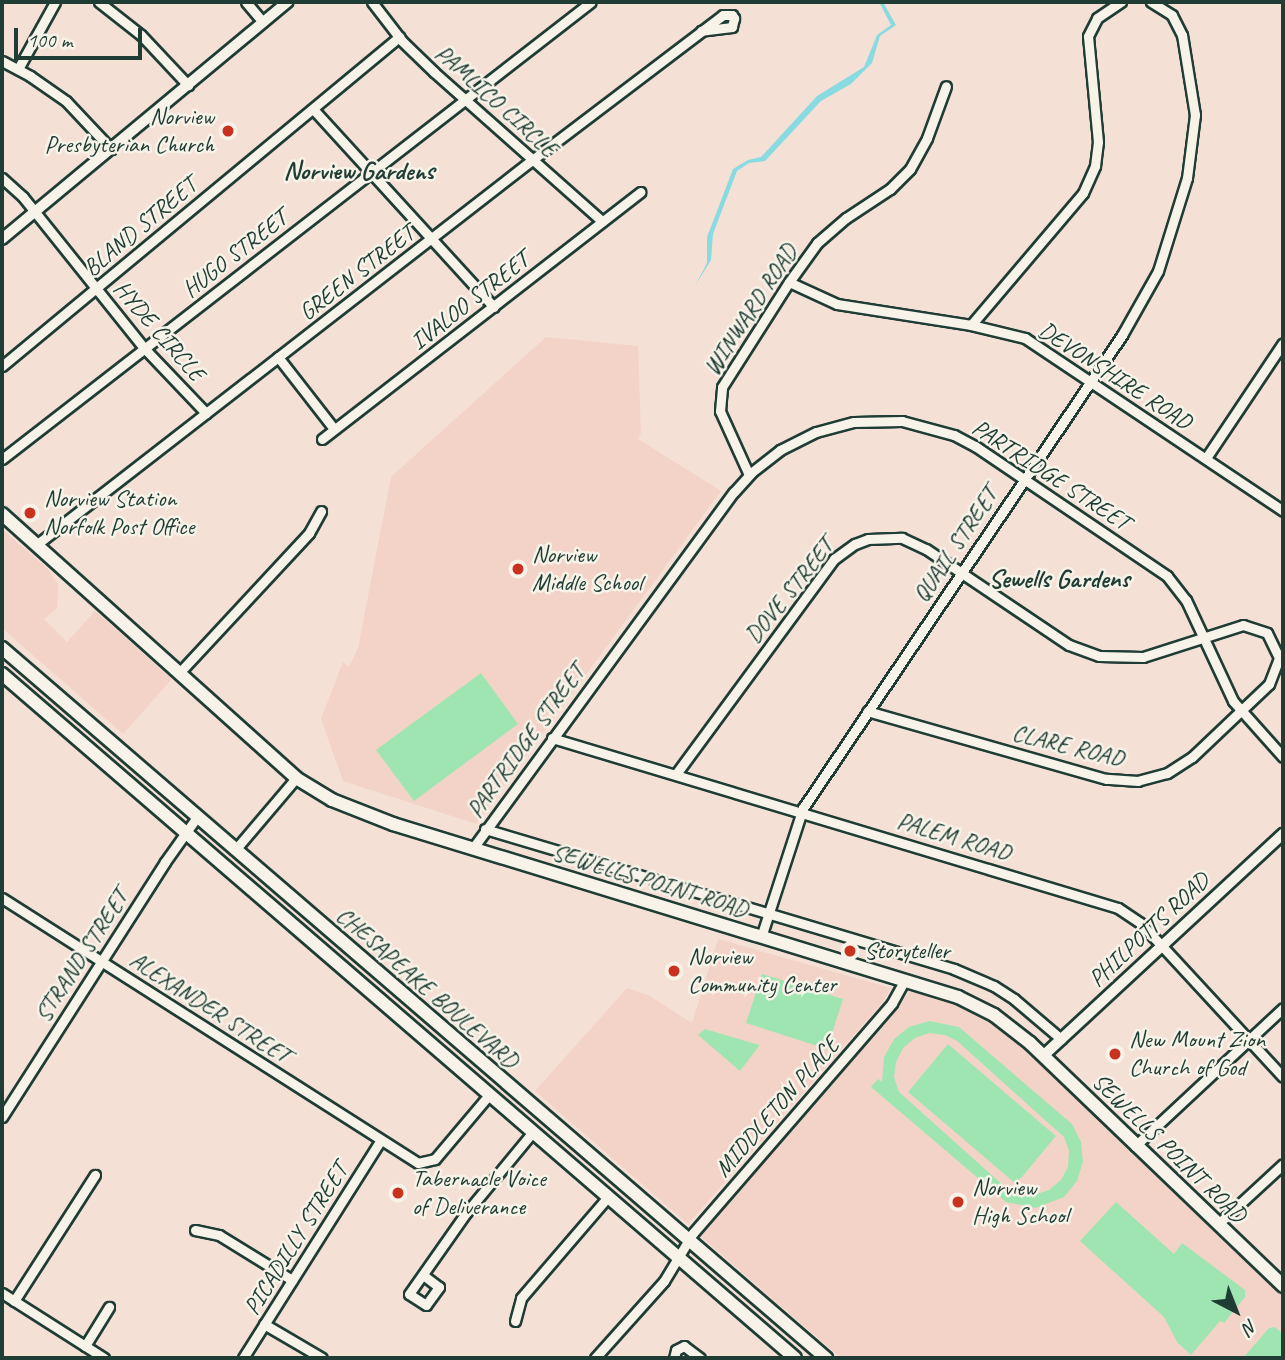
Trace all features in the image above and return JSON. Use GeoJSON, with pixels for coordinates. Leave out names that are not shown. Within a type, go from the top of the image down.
{"type":"FeatureCollection","features":[{"type":"Feature","properties":{"kind":"main road","name":"SEWELLS POINT ROAD"},"geometry":{"type":"LineString","coordinates":[[2,514],[296,778],[332,800],[473,848],[980,1007],[1011,1027],[1043,1056],[1283,1286]]}},
{"type":"Feature","properties":{"kind":"main road","name":"CHESAPEAKE BOULEVARD"},"geometry":{"type":"LineString","coordinates":[[2,648],[826,1358]]}},
{"type":"Feature","properties":{"kind":"main road","name":"CHESAPEAKE BOULEVARD"},"geometry":{"type":"LineString","coordinates":[[2,674],[488,1096],[795,1358]]}},
{"type":"Feature","properties":{"kind":"street"},"geometry":{"type":"LineString","coordinates":[[18,69],[55,2]]}},
{"type":"Feature","properties":{"kind":"street"},"geometry":{"type":"LineString","coordinates":[[99,2],[141,35],[188,85]]}},
{"type":"Feature","properties":{"kind":"street"},"geometry":{"type":"LineString","coordinates":[[246,2],[263,22]]}},
{"type":"Feature","properties":{"kind":"street"},"geometry":{"type":"LineString","coordinates":[[2,239],[287,2]]}},
{"type":"Feature","properties":{"kind":"street","name":"PAMLICO CIRCLE"},"geometry":{"type":"LineString","coordinates":[[372,2],[399,37],[465,100],[602,221]]}},
{"type":"Feature","properties":{"kind":"street","name":"HUGO STREET"},"geometry":{"type":"LineString","coordinates":[[2,458],[591,2]]}},
{"type":"Feature","properties":{"kind":"street"},"geometry":{"type":"LineString","coordinates":[[971,326],[1075,205],[1086,187],[1095,166],[1098,142],[1088,36],[1097,18],[1121,2]]}},
{"type":"Feature","properties":{"kind":"street","name":"QUAIL STREET"},"geometry":{"type":"LineString","coordinates":[[761,937],[801,811],[1137,312],[1170,239],[1192,158],[1195,115],[1185,45],[1176,21],[1165,9],[1150,2]]}},
{"type":"Feature","properties":{"kind":"street","name":"GREEN STREET"},"geometry":{"type":"LineString","coordinates":[[36,545],[701,31]]}},
{"type":"Feature","properties":{"kind":"street","name":"BLAND STREET"},"geometry":{"type":"LineString","coordinates":[[2,366],[399,37]]}},
{"type":"Feature","properties":{"kind":"street"},"geometry":{"type":"LineString","coordinates":[[2,61],[66,101],[111,149]]}},
{"type":"Feature","properties":{"kind":"street","name":"WINWARD ROAD"},"geometry":{"type":"LineString","coordinates":[[749,475],[720,411],[720,392],[789,282],[829,232],[890,189],[910,169],[927,138],[946,86]]}},
{"type":"Feature","properties":{"kind":"street"},"geometry":{"type":"LineString","coordinates":[[313,109],[434,237],[494,307]]}},
{"type":"Feature","properties":{"kind":"street","name":"HYDE CIRCLE"},"geometry":{"type":"LineString","coordinates":[[2,178],[35,211],[144,348],[206,413]]}},
{"type":"Feature","properties":{"kind":"street","name":"IVALOO STREET"},"geometry":{"type":"LineString","coordinates":[[322,439],[640,192]]}},
{"type":"Feature","properties":{"kind":"street","name":"DEVONSHIRE ROAD"},"geometry":{"type":"LineString","coordinates":[[789,282],[837,304],[971,326],[1025,338],[1283,511]]}},
{"type":"Feature","properties":{"kind":"street"},"geometry":{"type":"LineString","coordinates":[[1206,458],[1283,342]]}},
{"type":"Feature","properties":{"kind":"street"},"geometry":{"type":"LineString","coordinates":[[278,357],[334,429]]}},
{"type":"Feature","properties":{"kind":"street","name":"PARTRIDGE STREET"},"geometry":{"type":"LineString","coordinates":[[473,848],[722,507],[749,475],[780,450],[816,432],[853,422],[913,423],[954,435],[1024,478],[1167,576],[1186,600],[1241,712],[1283,757]]}},
{"type":"Feature","properties":{"kind":"street"},"geometry":{"type":"LineString","coordinates":[[179,673],[309,533],[321,512]]}},
{"type":"Feature","properties":{"kind":"street","name":"DOVE STREET"},"geometry":{"type":"LineString","coordinates":[[676,774],[801,603],[843,551],[868,539],[901,538],[926,549],[1069,645],[1099,656],[1143,657],[1204,635]]}},
{"type":"Feature","properties":{"kind":"street","name":"CLARE ROAD"},"geometry":{"type":"LineString","coordinates":[[868,711],[1084,773],[1125,782],[1153,778],[1179,766],[1241,712],[1275,675],[1278,650],[1267,633],[1252,626],[1234,625],[1204,635]]}},
{"type":"Feature","properties":{"kind":"street","name":"PALEM ROAD"},"geometry":{"type":"LineString","coordinates":[[552,738],[1100,901],[1127,913],[1162,946],[1283,1077]]}},
{"type":"Feature","properties":{"kind":"street"},"geometry":{"type":"LineString","coordinates":[[235,850],[296,778]]}},
{"type":"Feature","properties":{"kind":"street","name":"STRAND STREET"},"geometry":{"type":"LineString","coordinates":[[2,1117],[101,961],[198,817]]}},
{"type":"Feature","properties":{"kind":"street","name":"SEWELLS POINT ROAD"},"geometry":{"type":"LineString","coordinates":[[485,829],[973,976],[1014,999],[1061,1039]]}},
{"type":"Feature","properties":{"kind":"street","name":"PHILPOTTS ROAD"},"geometry":{"type":"LineString","coordinates":[[1043,1056],[1283,834]]}},
{"type":"Feature","properties":{"kind":"street","name":"ALEXANDER STREET"},"geometry":{"type":"LineString","coordinates":[[2,898],[418,1163],[429,1162],[488,1096]]}},
{"type":"Feature","properties":{"kind":"street","name":"MIDDLETON PLACE"},"geometry":{"type":"LineString","coordinates":[[596,1358],[664,1281],[688,1240],[892,1003],[904,981]]}},
{"type":"Feature","properties":{"kind":"street"},"geometry":{"type":"LineString","coordinates":[[1135,1146],[1283,1008]]}},
{"type":"Feature","properties":{"kind":"street"},"geometry":{"type":"LineString","coordinates":[[423,1275],[466,1213],[531,1133]]}},
{"type":"Feature","properties":{"kind":"street","name":"PICADILLY STREET"},"geometry":{"type":"LineString","coordinates":[[243,1358],[381,1140]]}},
{"type":"Feature","properties":{"kind":"street"},"geometry":{"type":"LineString","coordinates":[[1218,1224],[1283,1164]]}},
{"type":"Feature","properties":{"kind":"street"},"geometry":{"type":"LineString","coordinates":[[14,1301],[95,1175]]}},
{"type":"Feature","properties":{"kind":"street"},"geometry":{"type":"LineString","coordinates":[[515,1321],[522,1298],[608,1197]]}},
{"type":"Feature","properties":{"kind":"street"},"geometry":{"type":"LineString","coordinates":[[195,1230],[219,1236],[292,1280]]}},
{"type":"Feature","properties":{"kind":"street"},"geometry":{"type":"LineString","coordinates":[[2,1293],[104,1358]]}},
{"type":"Feature","properties":{"kind":"street"},"geometry":{"type":"LineString","coordinates":[[85,1346],[109,1307]]}},
{"type":"Feature","properties":{"kind":"street"},"geometry":{"type":"LineString","coordinates":[[264,1324],[323,1358]]}},
{"type":"Feature","properties":{"kind":"street"},"geometry":{"type":"LineString","coordinates":[[674,1358],[676,1350],[684,1346],[700,1358]]}},
{"type":"Feature","properties":{"kind":"shaded area","name":"Norview Middle School"},"geometry":{"type":"Polygon","coordinates":[[[546,337],[638,346],[641,433],[638,439],[721,491],[476,824],[343,781],[321,719],[343,662],[349,667],[358,648],[391,477],[546,337]]]}},
{"type":"Feature","properties":{"kind":"shaded area"},"geometry":{"type":"Polygon","coordinates":[[[4,531],[48,569],[58,584],[57,608],[44,619],[67,642],[95,611],[172,679],[123,734],[2,628],[4,531]]]}},
{"type":"Feature","properties":{"kind":"shaded area"},"geometry":{"type":"Polygon","coordinates":[[[718,939],[891,988],[882,1003],[688,1224],[535,1091],[627,988],[648,995],[692,1023],[718,939]]]}},
{"type":"Feature","properties":{"kind":"shaded area","name":"Norview High School"},"geometry":{"type":"Polygon","coordinates":[[[912,989],[964,1006],[1010,1036],[1283,1294],[1283,1358],[841,1358],[700,1236],[912,989]]]}},
{"type":"Feature","properties":{"kind":"green space"},"geometry":{"type":"Polygon","coordinates":[[[481,673],[518,724],[414,801],[376,750],[481,673]]]}},
{"type":"Feature","properties":{"kind":"green space"},"geometry":{"type":"Polygon","coordinates":[[[762,974],[843,999],[827,1049],[746,1023],[762,974]]]}},
{"type":"Feature","properties":{"kind":"green space"},"geometry":{"type":"Polygon","coordinates":[[[929,1021],[959,1027],[1072,1124],[1081,1142],[1083,1162],[1077,1181],[1064,1197],[1036,1208],[1006,1202],[871,1087],[878,1079],[882,1082],[884,1057],[894,1039],[909,1027],[929,1021]],[[929,1033],[915,1038],[903,1048],[896,1062],[894,1077],[899,1092],[1005,1187],[1019,1194],[1034,1195],[1049,1190],[1061,1180],[1068,1167],[1069,1151],[1064,1137],[957,1041],[945,1035],[929,1033]]]}},
{"type":"Feature","properties":{"kind":"green space"},"geometry":{"type":"Polygon","coordinates":[[[705,1029],[759,1046],[740,1071],[698,1035],[705,1029]]]}},
{"type":"Feature","properties":{"kind":"green space"},"geometry":{"type":"Polygon","coordinates":[[[948,1044],[1056,1136],[1016,1184],[908,1092],[948,1044]]]}},
{"type":"Feature","properties":{"kind":"green space"},"geometry":{"type":"Polygon","coordinates":[[[1116,1202],[1174,1254],[1182,1243],[1245,1290],[1245,1297],[1224,1323],[1220,1321],[1191,1355],[1177,1342],[1164,1317],[1080,1241],[1116,1202]]]}},
{"type":"Feature","properties":{"kind":"green space"},"geometry":{"type":"Polygon","coordinates":[[[1275,1327],[1283,1334],[1283,1358],[1243,1358],[1269,1328],[1275,1327]]]}},
{"type":"Feature","properties":{"kind":"water"},"geometry":{"type":"Polygon","coordinates":[[[879,2],[883,2],[896,25],[880,36],[872,63],[851,84],[821,101],[765,161],[749,163],[737,171],[713,234],[711,260],[695,286],[707,263],[707,237],[733,169],[748,160],[761,157],[817,96],[864,67],[877,35],[891,25],[879,2]]]}},
{"type":"Feature","properties":{"kind":"place","name":"Norview Presbyterian Church"},"geometry":{"type":"Point","coordinates":[228,131]}},
{"type":"Feature","properties":{"kind":"place","name":"Norview Station Norfolk Post Office"},"geometry":{"type":"Point","coordinates":[30,513]}},
{"type":"Feature","properties":{"kind":"place","name":"Norview Middle School"},"geometry":{"type":"Point","coordinates":[518,569]}},
{"type":"Feature","properties":{"kind":"place","name":"Storyteller"},"geometry":{"type":"Point","coordinates":[850,951]}},
{"type":"Feature","properties":{"kind":"place","name":"Norview Community Center"},"geometry":{"type":"Point","coordinates":[674,971]}},
{"type":"Feature","properties":{"kind":"place","name":"New Mount Zion Church of God"},"geometry":{"type":"Point","coordinates":[1115,1054]}},
{"type":"Feature","properties":{"kind":"place","name":"Tabernacle Voice of Deliverance"},"geometry":{"type":"Point","coordinates":[398,1193]}},
{"type":"Feature","properties":{"kind":"place","name":"Norview High School"},"geometry":{"type":"Point","coordinates":[958,1202]}},
{"type":"Feature","properties":{"kind":"district","name":"Norview Gardens"},"geometry":{"type":"Point","coordinates":[359,171]}},
{"type":"Feature","properties":{"kind":"district","name":"Sewells Gardens"},"geometry":{"type":"Point","coordinates":[1059,579]}}]}
